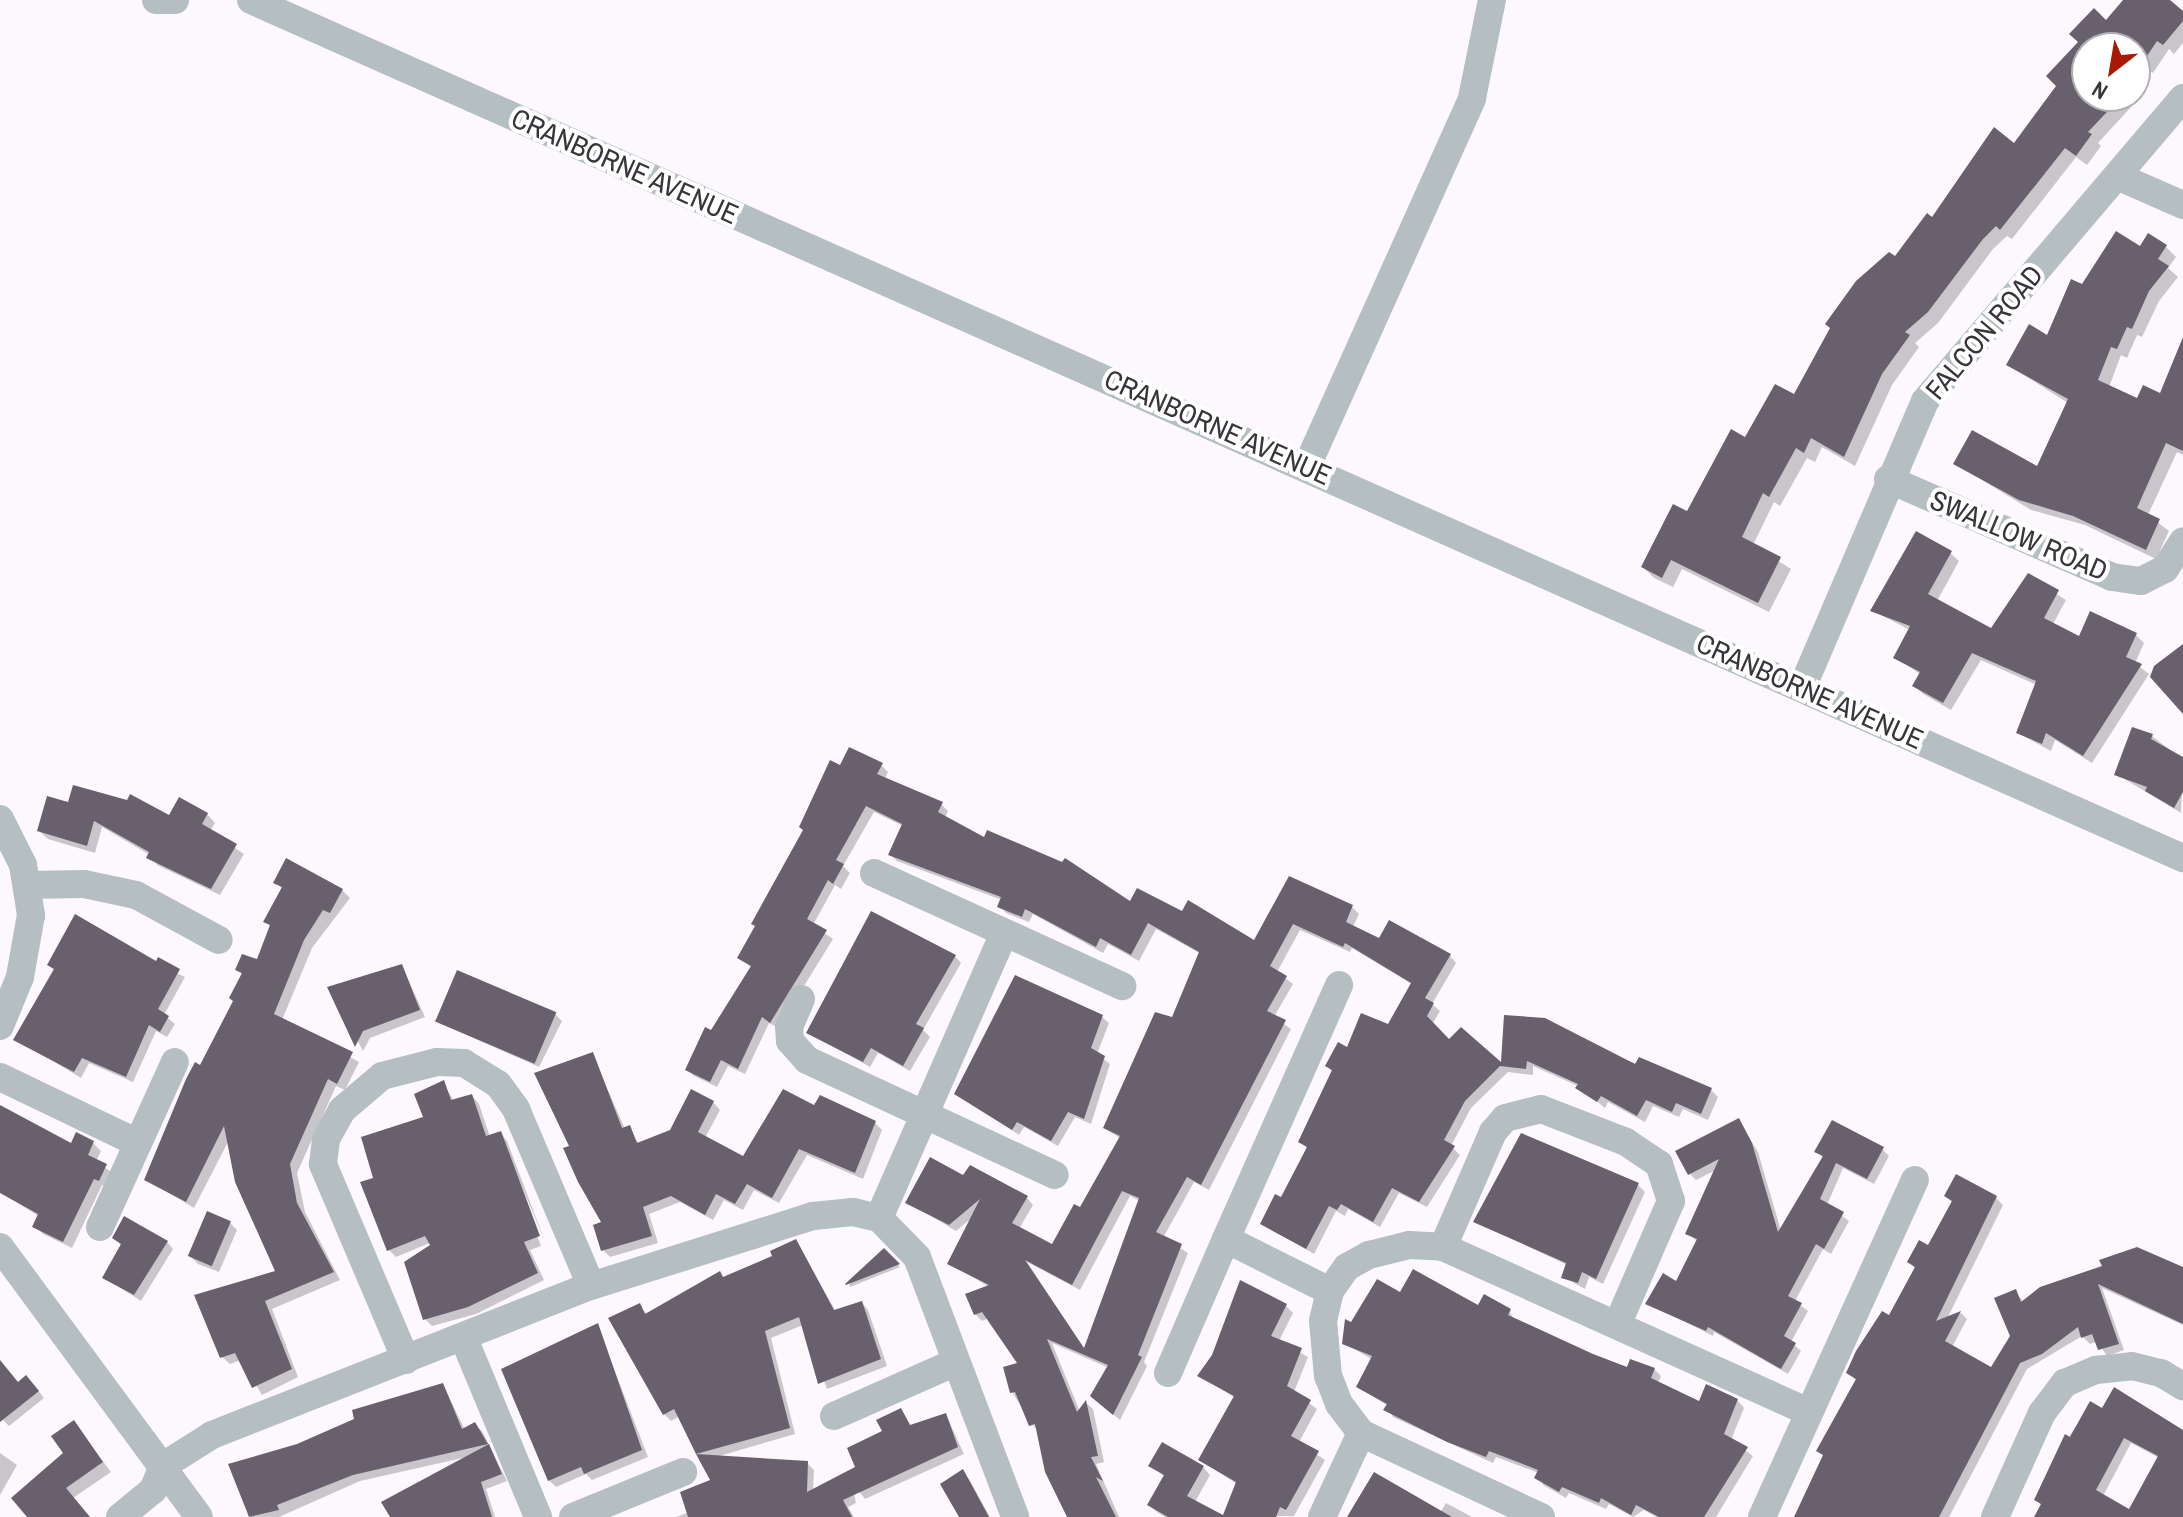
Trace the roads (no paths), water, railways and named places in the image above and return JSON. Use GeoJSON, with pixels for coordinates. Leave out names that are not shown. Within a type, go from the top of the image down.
{"type":"FeatureCollection","features":[{"type":"Feature","properties":{"kind":"street"},"geometry":{"type":"LineString","coordinates":[[156,0],[175,0]]}},
{"type":"Feature","properties":{"kind":"street","name":"CRANBORNE AVENUE"},"geometry":{"type":"LineString","coordinates":[[251,0],[288,7],[2183,858]]}},
{"type":"Feature","properties":{"kind":"street"},"geometry":{"type":"LineString","coordinates":[[1307,466],[1472,98],[1492,0]]}},
{"type":"Feature","properties":{"kind":"street","name":"FALCON ROAD"},"geometry":{"type":"LineString","coordinates":[[1802,688],[1888,479],[1925,401],[1946,372],[2183,98]]}},
{"type":"Feature","properties":{"kind":"street"},"geometry":{"type":"LineString","coordinates":[[2117,176],[2183,205]]}},
{"type":"Feature","properties":{"kind":"street","name":"SWALLOW ROAD"},"geometry":{"type":"LineString","coordinates":[[1888,479],[2112,577],[2141,581],[2165,569],[2183,541]]}},
{"type":"Feature","properties":{"kind":"street"},"geometry":{"type":"LineString","coordinates":[[0,819],[16,846],[29,885],[28,949],[0,1026]]}},
{"type":"Feature","properties":{"kind":"street"},"geometry":{"type":"LineString","coordinates":[[874,873],[1122,986]]}},
{"type":"Feature","properties":{"kind":"street"},"geometry":{"type":"LineString","coordinates":[[29,885],[84,884],[136,895],[219,940]]}},
{"type":"Feature","properties":{"kind":"street"},"geometry":{"type":"LineString","coordinates":[[879,1218],[1004,933]]}},
{"type":"Feature","properties":{"kind":"street"},"geometry":{"type":"LineString","coordinates":[[1168,1373],[1339,985]]}},
{"type":"Feature","properties":{"kind":"street"},"geometry":{"type":"LineString","coordinates":[[801,999],[789,1027],[797,1052],[924,1116],[1055,1175]]}},
{"type":"Feature","properties":{"kind":"street"},"geometry":{"type":"LineString","coordinates":[[100,1227],[175,1062]]}},
{"type":"Feature","properties":{"kind":"street"},"geometry":{"type":"LineString","coordinates":[[406,1360],[323,1164],[326,1139],[342,1110],[382,1076],[437,1062],[464,1063],[498,1084],[516,1109],[591,1286]]}},
{"type":"Feature","properties":{"kind":"street"},"geometry":{"type":"LineString","coordinates":[[0,1077],[138,1143]]}},
{"type":"Feature","properties":{"kind":"street"},"geometry":{"type":"LineString","coordinates":[[1443,1247],[1493,1132],[1505,1118],[1541,1109],[1626,1142],[1659,1164],[1671,1201],[1618,1323]]}},
{"type":"Feature","properties":{"kind":"street"},"geometry":{"type":"LineString","coordinates":[[1762,1517],[1915,1180]]}},
{"type":"Feature","properties":{"kind":"street"},"geometry":{"type":"LineString","coordinates":[[120,1517],[153,1490],[163,1466],[212,1435],[464,1339],[591,1286],[813,1216],[853,1212],[879,1218],[917,1257],[1015,1517]]}},
{"type":"Feature","properties":{"kind":"street"},"geometry":{"type":"LineString","coordinates":[[1226,1239],[1330,1291]]}},
{"type":"Feature","properties":{"kind":"street"},"geometry":{"type":"LineString","coordinates":[[1538,1516],[1361,1433],[1339,1404],[1328,1376],[1323,1321],[1330,1291],[1347,1267],[1369,1255],[1409,1245],[1443,1247],[1618,1323],[1809,1412]]}},
{"type":"Feature","properties":{"kind":"street"},"geometry":{"type":"LineString","coordinates":[[0,1247],[199,1517]]}},
{"type":"Feature","properties":{"kind":"street"},"geometry":{"type":"LineString","coordinates":[[464,1339],[538,1517]]}},
{"type":"Feature","properties":{"kind":"street"},"geometry":{"type":"LineString","coordinates":[[834,1416],[956,1362]]}},
{"type":"Feature","properties":{"kind":"street"},"geometry":{"type":"LineString","coordinates":[[1995,1517],[2042,1413],[2065,1383],[2096,1370],[2132,1366],[2161,1373],[2183,1386]]}},
{"type":"Feature","properties":{"kind":"street"},"geometry":{"type":"LineString","coordinates":[[1322,1517],[1361,1433]]}},
{"type":"Feature","properties":{"kind":"street"},"geometry":{"type":"LineString","coordinates":[[573,1517],[683,1472]]}}]}
